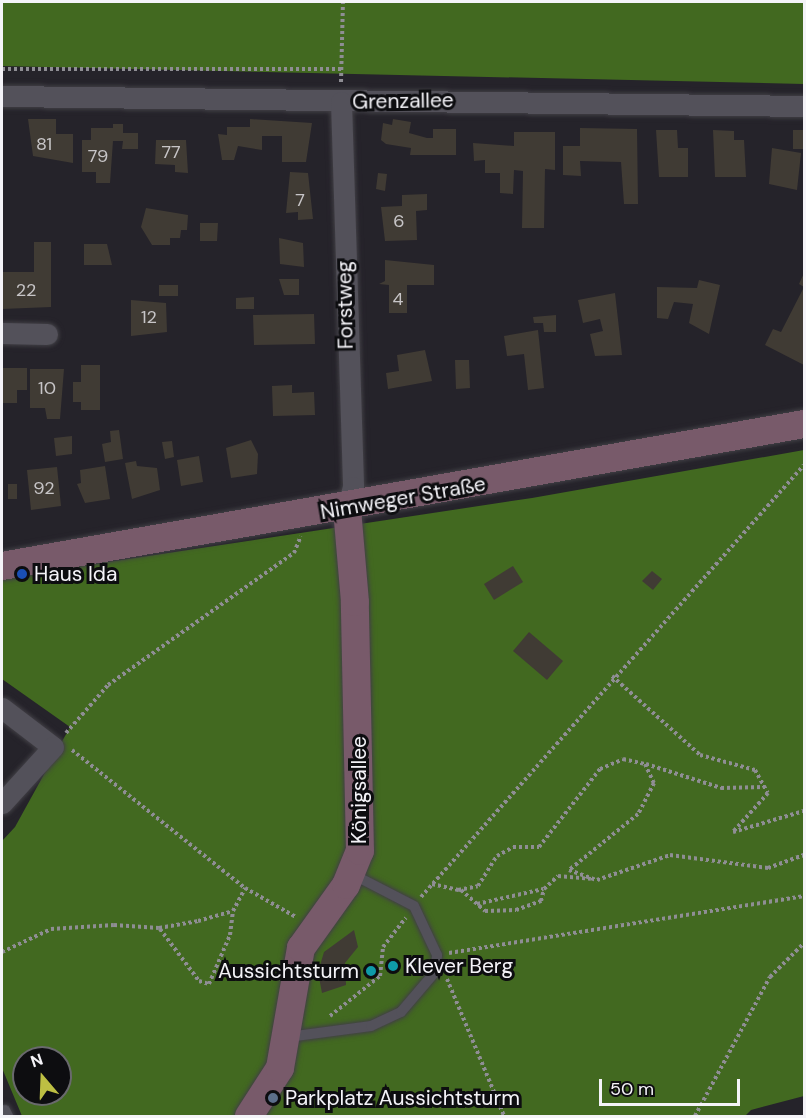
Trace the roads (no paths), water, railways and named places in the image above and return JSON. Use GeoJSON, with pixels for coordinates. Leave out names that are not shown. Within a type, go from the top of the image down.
{"type":"FeatureCollection","features":[{"type":"Feature","properties":{"kind":"main road","name":"Nimweger Straße"},"geometry":{"type":"LineString","coordinates":[[2,566],[309,514],[804,424]]}},
{"type":"Feature","properties":{"kind":"main road","name":"Königsallee"},"geometry":{"type":"LineString","coordinates":[[249,1116],[300,1036],[295,965],[318,920],[352,874],[360,851],[363,812],[347,507]]}},
{"type":"Feature","properties":{"kind":"street","name":"Grenzallee"},"geometry":{"type":"LineString","coordinates":[[2,96],[341,102],[527,99],[804,106]]}},
{"type":"Feature","properties":{"kind":"street","name":"Forstweg"},"geometry":{"type":"LineString","coordinates":[[341,102],[352,487],[347,507]]}},
{"type":"Feature","properties":{"kind":"street"},"geometry":{"type":"LineString","coordinates":[[2,333],[47,334]]}},
{"type":"Feature","properties":{"kind":"street"},"geometry":{"type":"LineString","coordinates":[[2,708],[53,747],[2,803]]}},
{"type":"Feature","properties":{"kind":"lane"},"geometry":{"type":"LineString","coordinates":[[300,1036],[371,1026],[401,1012],[424,991],[437,955],[414,906],[352,874]]}},
{"type":"Feature","properties":{"kind":"place","name":"Haus Ida"},"geometry":{"type":"Point","coordinates":[22,574]}},
{"type":"Feature","properties":{"kind":"place","name":"Klever Berg"},"geometry":{"type":"Point","coordinates":[393,966]}},
{"type":"Feature","properties":{"kind":"place","name":"Aussichtsturm"},"geometry":{"type":"Point","coordinates":[371,971]}},
{"type":"Feature","properties":{"kind":"place","name":"Parkplatz Aussichtsturm"},"geometry":{"type":"Point","coordinates":[273,1098]}}]}
